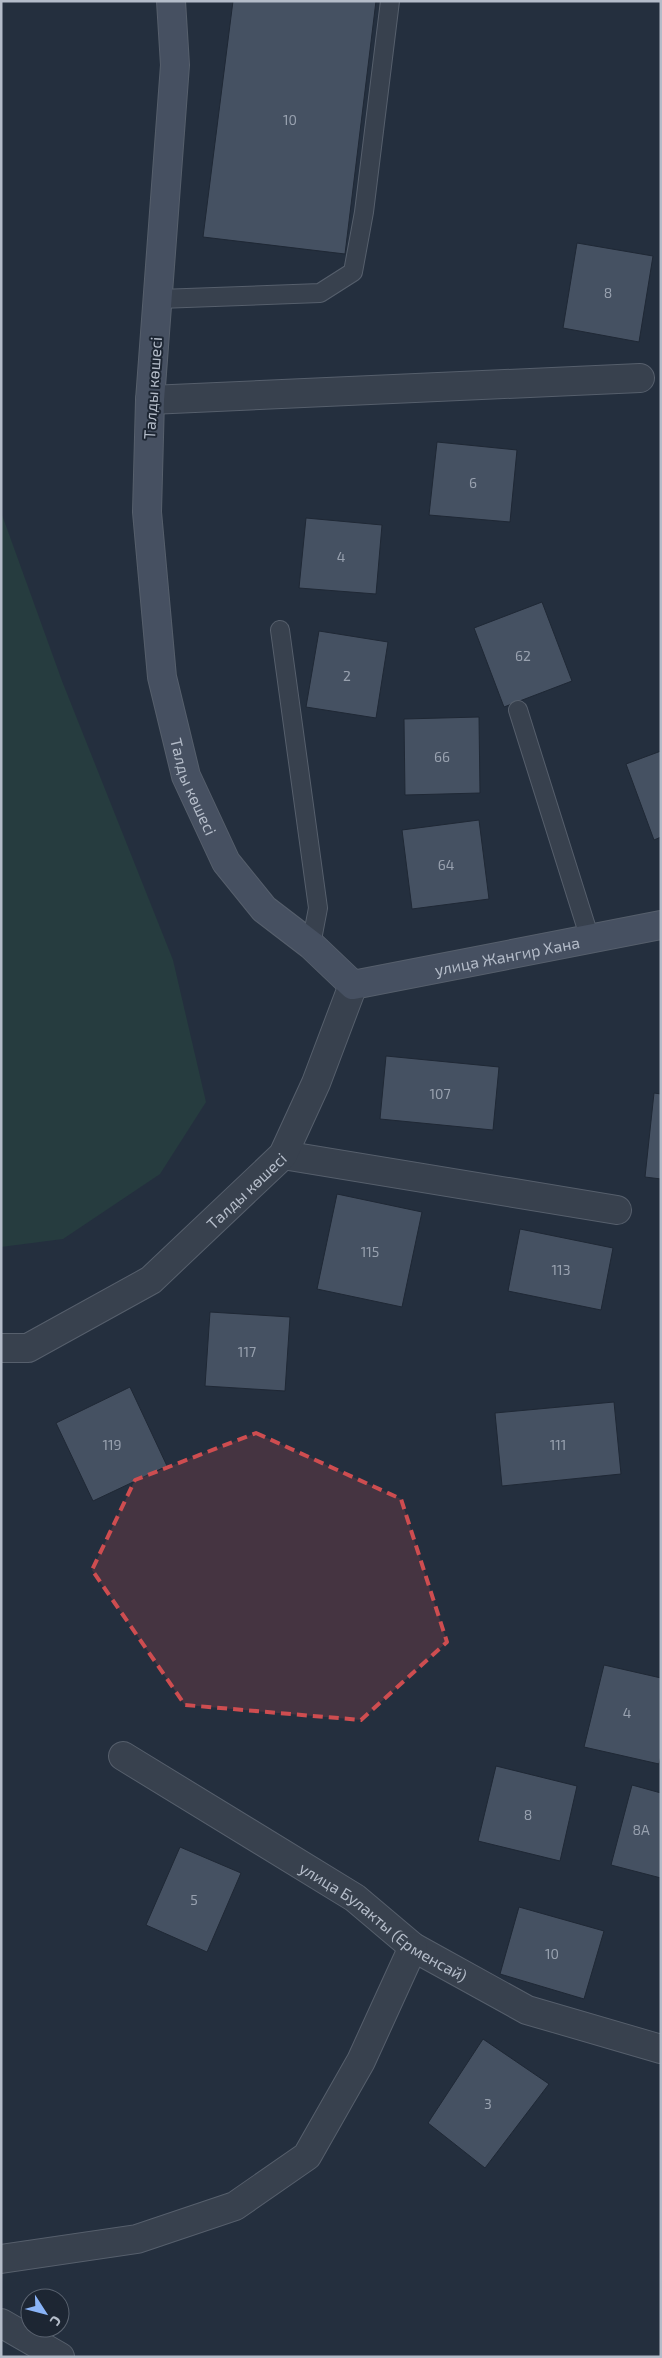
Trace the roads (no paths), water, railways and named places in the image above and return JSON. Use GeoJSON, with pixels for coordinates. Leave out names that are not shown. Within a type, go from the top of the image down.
{"type":"FeatureCollection","features":[{"type":"Feature","properties":{"kind":"street","name":"Талды көшесі"},"geometry":{"type":"LineString","coordinates":[[1,1348],[28,1348],[151,1280],[283,1155],[316,1083],[354,985],[311,945],[264,909],[226,862],[186,776],[162,677],[147,512],[150,400],[175,65],[171,1]]}},
{"type":"Feature","properties":{"kind":"street"},"geometry":{"type":"LineString","coordinates":[[150,400],[640,378]]}},
{"type":"Feature","properties":{"kind":"street","name":"улица Жангир Хана"},"geometry":{"type":"LineString","coordinates":[[354,985],[661,925]]}},
{"type":"Feature","properties":{"kind":"street"},"geometry":{"type":"LineString","coordinates":[[283,1155],[617,1210]]}},
{"type":"Feature","properties":{"kind":"street","name":"улица Булакты (Ерменсай)"},"geometry":{"type":"LineString","coordinates":[[123,1756],[355,1898],[413,1947],[528,2010],[661,2049]]}},
{"type":"Feature","properties":{"kind":"street"},"geometry":{"type":"LineString","coordinates":[[1,2259],[137,2239],[235,2206],[306,2156],[361,2060],[413,1947]]}},
{"type":"Feature","properties":{"kind":"street"},"geometry":{"type":"LineString","coordinates":[[1,2323],[60,2357]]}},
{"type":"Feature","properties":{"kind":"lane"},"geometry":{"type":"LineString","coordinates":[[159,299],[320,292],[353,272],[364,212],[390,1]]}},
{"type":"Feature","properties":{"kind":"lane"},"geometry":{"type":"LineString","coordinates":[[280,630],[318,908],[311,945]]}},
{"type":"Feature","properties":{"kind":"lane"},"geometry":{"type":"LineString","coordinates":[[518,710],[590,939]]}}]}
